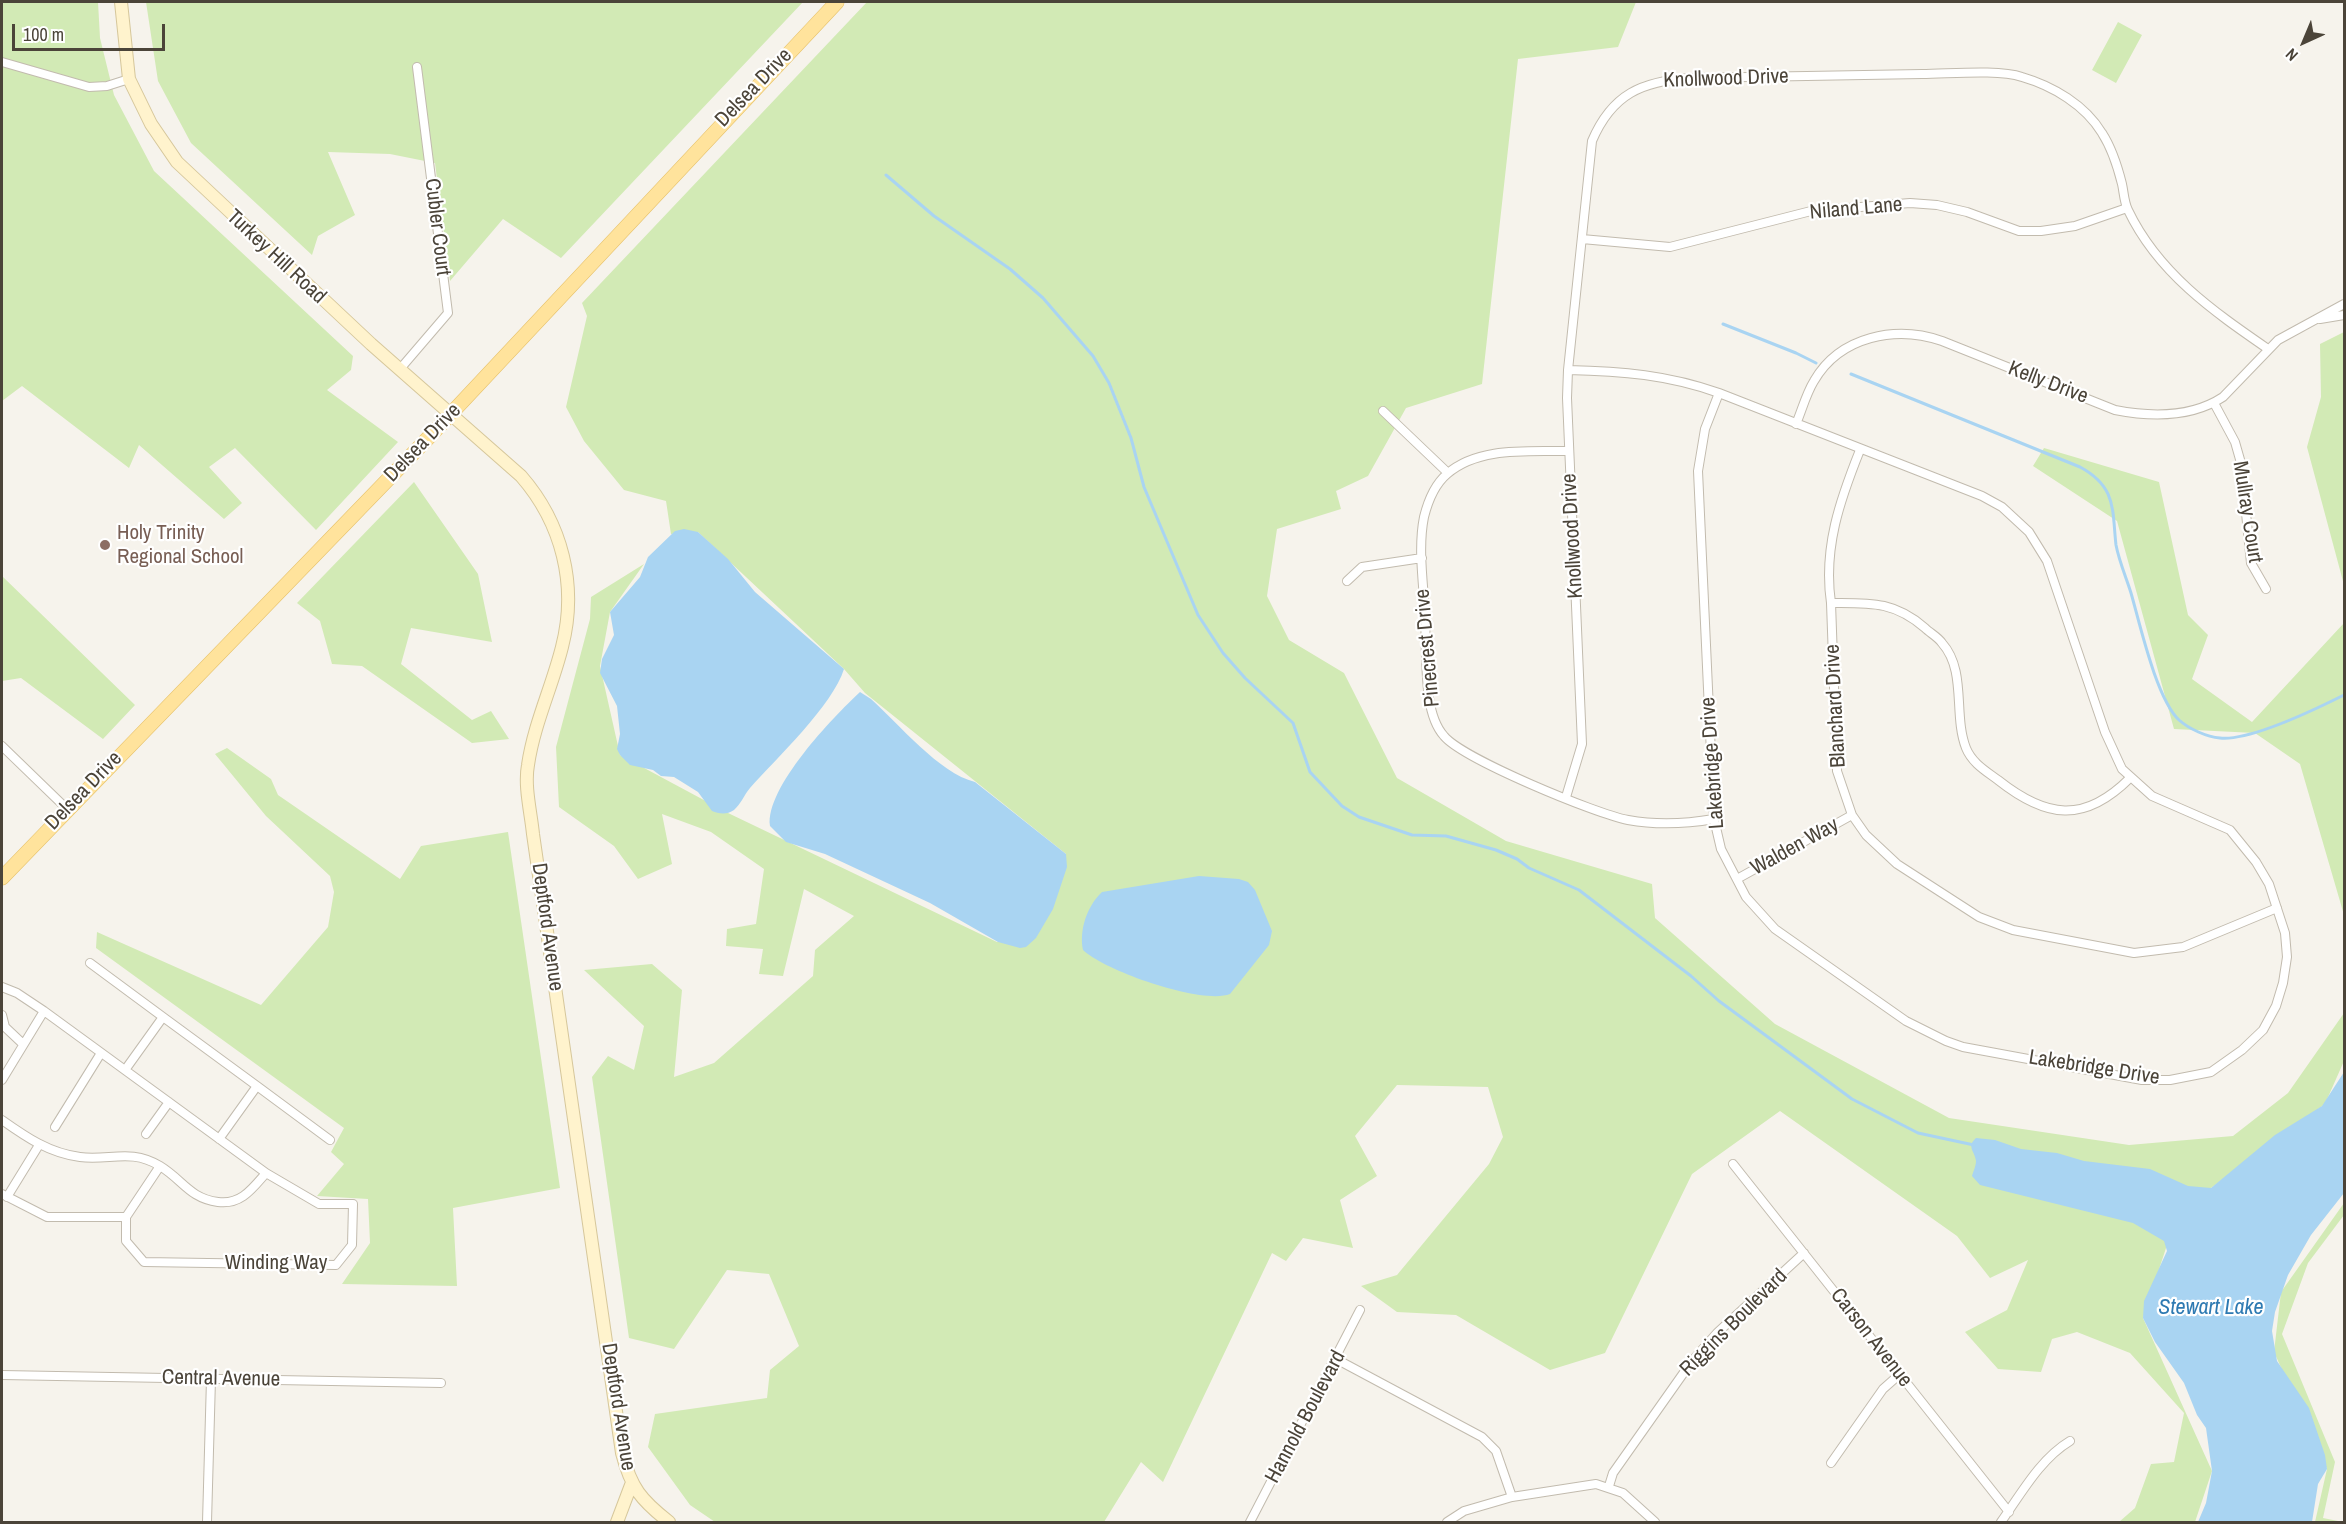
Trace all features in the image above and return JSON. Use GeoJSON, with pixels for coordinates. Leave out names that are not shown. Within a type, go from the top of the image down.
{"type":"FeatureCollection","features":[{"type":"Feature","properties":{"kind":"main road","name":"Delsea Drive"},"geometry":{"type":"LineString","coordinates":[[2,878],[253,620],[837,2]]}},
{"type":"Feature","properties":{"kind":"street","name":"Turkey Hill Road"},"geometry":{"type":"LineString","coordinates":[[121,2],[129,79],[151,124],[177,162],[449,414]]}},
{"type":"Feature","properties":{"kind":"street"},"geometry":{"type":"LineString","coordinates":[[2,62],[89,87],[107,86],[129,79]]}},
{"type":"Feature","properties":{"kind":"street","name":"Cubler Court"},"geometry":{"type":"LineString","coordinates":[[400,369],[448,313],[417,67]]}},
{"type":"Feature","properties":{"kind":"street","name":"Knollwood Drive"},"geometry":{"type":"LineString","coordinates":[[1566,797],[1582,744],[1569,451],[1568,370],[1592,141],[1599,123],[1629,92],[1647,83],[1691,78],[2019,76],[2064,95],[2102,133],[2122,184],[2127,208],[2154,252],[2188,291],[2268,349]]}},
{"type":"Feature","properties":{"kind":"street","name":"Niland Lane"},"geometry":{"type":"LineString","coordinates":[[1581,239],[1670,247],[1810,211],[1910,203],[1937,205],[1967,212],[2019,231],[2041,231],[2075,226],[2127,208]]}},
{"type":"Feature","properties":{"kind":"street","name":"Kelly Drive"},"geometry":{"type":"LineString","coordinates":[[1796,424],[1814,380],[1830,362],[1862,340],[1899,332],[1933,338],[2115,410],[2139,415],[2184,413],[2214,403],[2241,380],[2278,340],[2344,304]]}},
{"type":"Feature","properties":{"kind":"street","name":"Kelly Drive"},"geometry":{"type":"LineString","coordinates":[[2317,320],[2344,315]]}},
{"type":"Feature","properties":{"kind":"street","name":"Lakebridge Drive"},"geometry":{"type":"LineString","coordinates":[[1568,370],[1622,371],[1666,377],[1719,393],[1982,496],[2002,507],[2029,532],[2047,561],[2115,756],[2130,778],[2152,796],[2230,830],[2269,884],[2285,933],[2287,957],[2281,991],[2263,1030],[2242,1050],[2211,1072],[2187,1078],[2142,1080],[1963,1047],[1924,1031],[1775,929],[1746,897],[1721,849],[1714,819],[1698,471],[1705,429],[1719,393]]}},
{"type":"Feature","properties":{"kind":"street","name":"Mullray Court"},"geometry":{"type":"LineString","coordinates":[[2214,403],[2235,442],[2241,462],[2251,563],[2266,589]]}},
{"type":"Feature","properties":{"kind":"street"},"geometry":{"type":"LineString","coordinates":[[1383,411],[1448,473]]}},
{"type":"Feature","properties":{"kind":"street","name":"Deptford Avenue"},"geometry":{"type":"LineString","coordinates":[[449,414],[520,476],[538,497],[560,539],[564,558],[568,606],[562,645],[538,719],[527,768],[533,834],[622,1453],[631,1485],[642,1500],[669,1522]]}},
{"type":"Feature","properties":{"kind":"street","name":"Blanchard Drive"},"geometry":{"type":"LineString","coordinates":[[1860,450],[1833,526],[1829,556],[1837,771],[1852,815],[1866,835],[1897,864],[1979,917],[2013,930],[2134,953],[2183,947],[2277,908]]}},
{"type":"Feature","properties":{"kind":"street","name":"Pinecrest Drive"},"geometry":{"type":"LineString","coordinates":[[1569,451],[1490,454],[1469,460],[1448,473],[1428,500],[1424,519],[1422,558],[1429,698],[1436,722],[1444,735],[1473,758],[1627,820],[1680,824],[1714,819]]}},
{"type":"Feature","properties":{"kind":"street"},"geometry":{"type":"LineString","coordinates":[[1347,580],[1362,567],[1422,558]]}},
{"type":"Feature","properties":{"kind":"street"},"geometry":{"type":"LineString","coordinates":[[1831,603],[1891,606],[1909,614],[1943,643],[1953,663],[1967,749],[1974,762],[2025,800],[2047,810],[2068,812],[2091,807],[2111,796],[2130,778]]}},
{"type":"Feature","properties":{"kind":"street"},"geometry":{"type":"LineString","coordinates":[[2,746],[67,809]]}},
{"type":"Feature","properties":{"kind":"street","name":"Walden Way"},"geometry":{"type":"LineString","coordinates":[[1737,879],[1852,815]]}},
{"type":"Feature","properties":{"kind":"street"},"geometry":{"type":"LineString","coordinates":[[90,963],[330,1140]]}},
{"type":"Feature","properties":{"kind":"street","name":"Winding Way"},"geometry":{"type":"LineString","coordinates":[[2,987],[17,993],[44,1011],[267,1173],[319,1204],[353,1204],[352,1245],[336,1265],[144,1262],[126,1241],[126,1217]]}},
{"type":"Feature","properties":{"kind":"street"},"geometry":{"type":"LineString","coordinates":[[2,1080],[44,1011]]}},
{"type":"Feature","properties":{"kind":"street"},"geometry":{"type":"LineString","coordinates":[[2,1015],[5,1027],[23,1044]]}},
{"type":"Feature","properties":{"kind":"street"},"geometry":{"type":"LineString","coordinates":[[125,1070],[163,1017]]}},
{"type":"Feature","properties":{"kind":"street"},"geometry":{"type":"LineString","coordinates":[[55,1127],[101,1053]]}},
{"type":"Feature","properties":{"kind":"street"},"geometry":{"type":"LineString","coordinates":[[219,1139],[257,1086]]}},
{"type":"Feature","properties":{"kind":"street"},"geometry":{"type":"LineString","coordinates":[[146,1134],[169,1102]]}},
{"type":"Feature","properties":{"kind":"street"},"geometry":{"type":"LineString","coordinates":[[2,1120],[39,1145],[81,1157],[129,1154],[160,1166],[193,1195],[220,1202],[243,1199],[267,1173]]}},
{"type":"Feature","properties":{"kind":"street"},"geometry":{"type":"LineString","coordinates":[[39,1145],[4,1195],[47,1217],[126,1217],[160,1166]]}},
{"type":"Feature","properties":{"kind":"street","name":"Carson Avenue"},"geometry":{"type":"LineString","coordinates":[[1732,1164],[2008,1512]]}},
{"type":"Feature","properties":{"kind":"street","name":"Riggins Boulevard"},"geometry":{"type":"LineString","coordinates":[[1609,1486],[1613,1473],[1692,1361],[1718,1333],[1804,1253]]}},
{"type":"Feature","properties":{"kind":"street","name":"Hannold Boulevard"},"geometry":{"type":"LineString","coordinates":[[1250,1522],[1360,1311]]}},
{"type":"Feature","properties":{"kind":"street"},"geometry":{"type":"LineString","coordinates":[[1336,1359],[1482,1437],[1496,1451],[1512,1497]]}},
{"type":"Feature","properties":{"kind":"street"},"geometry":{"type":"LineString","coordinates":[[1831,1462],[1883,1389],[1900,1374]]}},
{"type":"Feature","properties":{"kind":"street","name":"Central Avenue"},"geometry":{"type":"LineString","coordinates":[[2,1375],[441,1383]]}},
{"type":"Feature","properties":{"kind":"street"},"geometry":{"type":"LineString","coordinates":[[207,1522],[212,1379]]}},
{"type":"Feature","properties":{"kind":"street"},"geometry":{"type":"LineString","coordinates":[[2001,1522],[2044,1463],[2056,1449],[2070,1441]]}},
{"type":"Feature","properties":{"kind":"street"},"geometry":{"type":"LineString","coordinates":[[1447,1522],[1464,1511],[1512,1497],[1596,1484],[1609,1486],[1623,1493],[1655,1522]]}},
{"type":"Feature","properties":{"kind":"street","name":"Deptford Avenue"},"geometry":{"type":"LineString","coordinates":[[617,1522],[631,1485]]}},
{"type":"Feature","properties":{"kind":"green space"},"geometry":{"type":"Polygon","coordinates":[[[2,2],[98,2],[100,38],[114,95],[154,171],[353,356],[351,370],[327,390],[398,442],[316,530],[235,448],[209,467],[242,503],[224,519],[139,445],[129,468],[22,386],[2,401],[2,2]]]}},
{"type":"Feature","properties":{"kind":"green space"},"geometry":{"type":"Polygon","coordinates":[[[146,2],[803,2],[561,258],[503,219],[450,281],[435,163],[390,154],[328,152],[355,215],[318,236],[312,255],[191,143],[158,81],[146,2]]]}},
{"type":"Feature","properties":{"kind":"green space"},"geometry":{"type":"Polygon","coordinates":[[[867,2],[1636,2],[1618,47],[1518,59],[1482,384],[1406,408],[1368,476],[1336,491],[1341,509],[1277,529],[1267,596],[1289,640],[1344,673],[1397,778],[1506,841],[1652,884],[1655,918],[1775,1024],[1949,1118],[2129,1145],[2233,1136],[2288,1093],[2344,1013],[2344,1061],[2325,1104],[2211,1188],[2167,1245],[2143,1318],[2212,1471],[2195,1522],[2119,1522],[2135,1508],[2151,1464],[2174,1462],[2184,1413],[2130,1353],[2077,1332],[2052,1339],[2041,1372],[1998,1369],[1965,1332],[2007,1310],[2028,1260],[1990,1278],[1957,1236],[1780,1111],[1692,1174],[1605,1353],[1550,1370],[1456,1315],[1397,1312],[1361,1286],[1397,1275],[1489,1164],[1503,1137],[1488,1087],[1397,1085],[1355,1136],[1377,1176],[1340,1200],[1353,1248],[1303,1238],[1286,1261],[1272,1253],[1163,1482],[1141,1462],[1104,1522],[715,1522],[690,1505],[648,1447],[655,1414],[767,1398],[770,1370],[799,1346],[769,1274],[727,1270],[674,1349],[629,1338],[592,1077],[608,1056],[634,1070],[644,1026],[584,970],[652,964],[682,990],[674,1077],[714,1063],[813,976],[815,950],[854,916],[804,889],[783,976],[759,974],[763,949],[726,946],[727,929],[756,924],[764,869],[711,832],[662,814],[672,864],[638,879],[614,846],[559,807],[556,747],[590,619],[591,597],[644,564],[610,612],[600,666],[620,755],[728,813],[997,942],[1036,937],[1066,854],[865,693],[844,669],[698,532],[671,534],[666,501],[624,490],[584,441],[566,407],[587,316],[582,303],[867,2]]]}},
{"type":"Feature","properties":{"kind":"green space"},"geometry":{"type":"Polygon","coordinates":[[[2118,22],[2142,35],[2116,83],[2092,70],[2118,22]]]}},
{"type":"Feature","properties":{"kind":"green space"},"geometry":{"type":"Polygon","coordinates":[[[2344,332],[2344,585],[2307,447],[2321,397],[2320,344],[2344,332]]]}},
{"type":"Feature","properties":{"kind":"green space"},"geometry":{"type":"Polygon","coordinates":[[[2044,448],[2159,482],[2188,615],[2208,635],[2192,679],[2252,722],[2344,623],[2344,915],[2300,764],[2255,733],[2174,729],[2117,521],[2033,466],[2044,448]]]}},
{"type":"Feature","properties":{"kind":"green space"},"geometry":{"type":"Polygon","coordinates":[[[414,482],[478,574],[492,642],[411,628],[401,664],[472,720],[491,711],[509,739],[472,743],[362,666],[332,664],[320,621],[297,603],[414,482]]]}},
{"type":"Feature","properties":{"kind":"green space"},"geometry":{"type":"Polygon","coordinates":[[[2,576],[135,705],[103,739],[21,678],[2,681],[2,576]]]}},
{"type":"Feature","properties":{"kind":"green space"},"geometry":{"type":"Polygon","coordinates":[[[227,748],[271,779],[278,795],[400,879],[421,846],[508,832],[560,1188],[453,1208],[457,1286],[342,1284],[370,1243],[368,1199],[317,1196],[344,1164],[331,1152],[344,1128],[96,948],[97,932],[261,1005],[328,927],[334,892],[330,876],[266,816],[215,754],[227,748]]]}},
{"type":"Feature","properties":{"kind":"green space"},"geometry":{"type":"Polygon","coordinates":[[[2344,1203],[2344,1215],[2308,1263],[2282,1334],[2335,1462],[2323,1518],[2343,1522],[2315,1522],[2327,1469],[2274,1352],[2281,1292],[2344,1203]]]}},
{"type":"Feature","properties":{"kind":"water"},"geometry":{"type":"Polygon","coordinates":[[[684,529],[698,532],[728,559],[755,592],[844,669],[838,683],[816,715],[750,788],[736,808],[726,813],[712,811],[698,792],[674,777],[661,776],[653,770],[630,765],[620,755],[617,749],[620,734],[617,706],[600,673],[602,659],[614,635],[610,612],[640,577],[648,557],[675,531],[684,529]]]}},
{"type":"Feature","properties":{"kind":"water"},"geometry":{"type":"Polygon","coordinates":[[[860,692],[871,699],[934,758],[961,777],[975,782],[1066,854],[1067,867],[1053,909],[1036,938],[1026,947],[1020,948],[998,942],[930,903],[825,854],[786,842],[770,826],[771,810],[789,773],[818,735],[860,692]]]}},
{"type":"Feature","properties":{"kind":"water"},"geometry":{"type":"Polygon","coordinates":[[[1199,876],[1239,879],[1248,882],[1255,890],[1272,931],[1269,945],[1230,994],[1198,995],[1154,984],[1111,967],[1083,950],[1082,934],[1085,919],[1092,904],[1102,892],[1199,876]]]}},
{"type":"Feature","properties":{"kind":"water","name":"Stewart Lake"},"geometry":{"type":"Polygon","coordinates":[[[2344,1072],[2344,1193],[2311,1235],[2288,1275],[2275,1312],[2272,1331],[2277,1361],[2309,1408],[2325,1455],[2327,1469],[2318,1484],[2312,1522],[2198,1522],[2206,1503],[2212,1471],[2206,1428],[2197,1415],[2184,1383],[2155,1342],[2143,1318],[2144,1301],[2167,1251],[2164,1241],[2133,1223],[1980,1185],[1972,1176],[1976,1161],[1972,1144],[1976,1138],[1995,1140],[2021,1149],[2057,1153],[2084,1161],[2150,1169],[2188,1186],[2211,1188],[2275,1135],[2322,1106],[2344,1072]]]}},
{"type":"Feature","properties":{"kind":"waterway"},"geometry":{"type":"LineString","coordinates":[[886,175],[934,216],[1010,269],[1043,298],[1093,356],[1109,383],[1131,438],[1144,487],[1198,615],[1223,653],[1245,678],[1293,723],[1310,772],[1342,806],[1359,817],[1412,835],[1446,836],[1496,850],[1517,859],[1529,868],[1579,890],[1691,976],[1719,1001],[1852,1099],[1918,1133],[1974,1145]]}},
{"type":"Feature","properties":{"kind":"waterway"},"geometry":{"type":"LineString","coordinates":[[1723,324],[1816,363]]}},
{"type":"Feature","properties":{"kind":"waterway"},"geometry":{"type":"LineString","coordinates":[[1851,374],[2080,467],[2101,483],[2107,491],[2113,510],[2117,551],[2156,678],[2171,709],[2179,720],[2188,726],[2210,736],[2233,738],[2282,723],[2344,695]]}},
{"type":"Feature","properties":{"kind":"place","name":"Holy Trinity Regional School"},"geometry":{"type":"Point","coordinates":[105,545]}}]}
